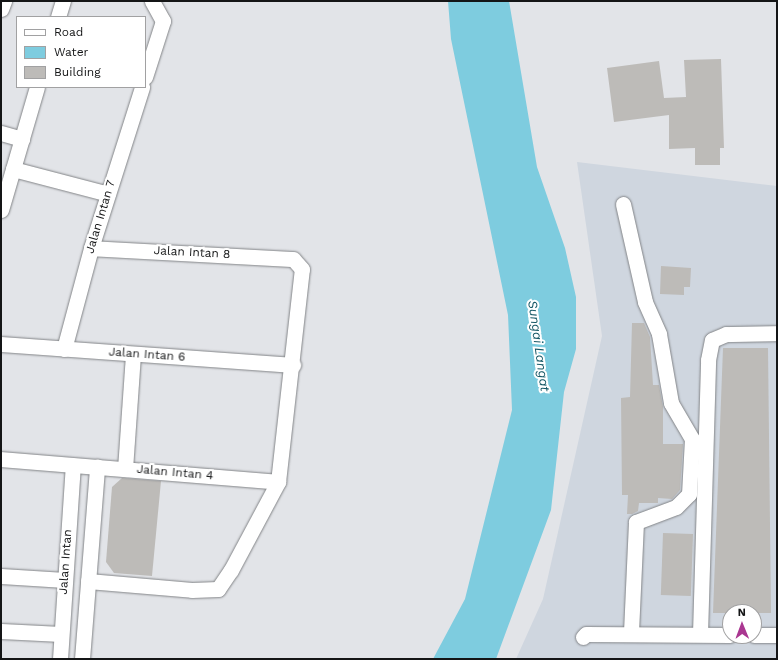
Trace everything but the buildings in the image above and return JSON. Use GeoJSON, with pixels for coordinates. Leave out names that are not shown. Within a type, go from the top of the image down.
{"type":"FeatureCollection","features":[{"type":"Feature","properties":{"kind":"street"},"geometry":{"type":"LineString","coordinates":[[1,10],[4,1]]}},
{"type":"Feature","properties":{"kind":"street"},"geometry":{"type":"LineString","coordinates":[[58,16],[63,1]]}},
{"type":"Feature","properties":{"kind":"street"},"geometry":{"type":"LineString","coordinates":[[146,75],[163,21],[156,5]]}},
{"type":"Feature","properties":{"kind":"street"},"geometry":{"type":"LineString","coordinates":[[1,210],[37,88]]}},
{"type":"Feature","properties":{"kind":"street","name":"Jalan Intan 7"},"geometry":{"type":"LineString","coordinates":[[64,349],[91,248],[142,88]]}},
{"type":"Feature","properties":{"kind":"street"},"geometry":{"type":"LineString","coordinates":[[1,133],[22,139]]}},
{"type":"Feature","properties":{"kind":"street"},"geometry":{"type":"LineString","coordinates":[[13,169],[108,194]]}},
{"type":"Feature","properties":{"kind":"street"},"geometry":{"type":"LineString","coordinates":[[623,204],[645,302],[659,334],[671,403],[692,439],[689,494],[676,507],[636,522],[631,634]]}},
{"type":"Feature","properties":{"kind":"street","name":"Jalan Intan 8"},"geometry":{"type":"LineString","coordinates":[[91,248],[293,259],[302,269],[293,365]]}},
{"type":"Feature","properties":{"kind":"street"},"geometry":{"type":"LineString","coordinates":[[700,634],[708,360],[712,340],[726,334],[777,333]]}},
{"type":"Feature","properties":{"kind":"street","name":"Jalan Intan 6"},"geometry":{"type":"LineString","coordinates":[[1,344],[293,365]]}},
{"type":"Feature","properties":{"kind":"street"},"geometry":{"type":"LineString","coordinates":[[125,469],[133,354]]}},
{"type":"Feature","properties":{"kind":"street"},"geometry":{"type":"LineString","coordinates":[[88,581],[192,590],[218,589],[278,482],[293,365]]}},
{"type":"Feature","properties":{"kind":"street","name":"Jalan Intan 4"},"geometry":{"type":"LineString","coordinates":[[1,459],[278,482]]}},
{"type":"Feature","properties":{"kind":"street","name":"Jalan Intan"},"geometry":{"type":"LineString","coordinates":[[60,659],[73,465]]}},
{"type":"Feature","properties":{"kind":"street"},"geometry":{"type":"LineString","coordinates":[[82,659],[97,467]]}},
{"type":"Feature","properties":{"kind":"street"},"geometry":{"type":"LineString","coordinates":[[1,576],[65,580]]}},
{"type":"Feature","properties":{"kind":"street"},"geometry":{"type":"LineString","coordinates":[[1,631],[61,634]]}},
{"type":"Feature","properties":{"kind":"street"},"geometry":{"type":"LineString","coordinates":[[583,637],[586,634],[722,635]]}},
{"type":"Feature","properties":{"kind":"street"},"geometry":{"type":"LineString","coordinates":[[762,635],[777,635]]}},
{"type":"Feature","properties":{"kind":"shaded area"},"geometry":{"type":"Polygon","coordinates":[[[577,162],[777,186],[777,659],[516,659],[543,599],[602,336],[577,162]]]}},
{"type":"Feature","properties":{"kind":"water","name":"Sungai Langat"},"geometry":{"type":"Polygon","coordinates":[[[448,1],[509,1],[537,167],[565,248],[576,297],[576,349],[564,392],[551,510],[496,659],[433,659],[465,599],[512,410],[508,315],[451,39],[448,1]]]}}]}
